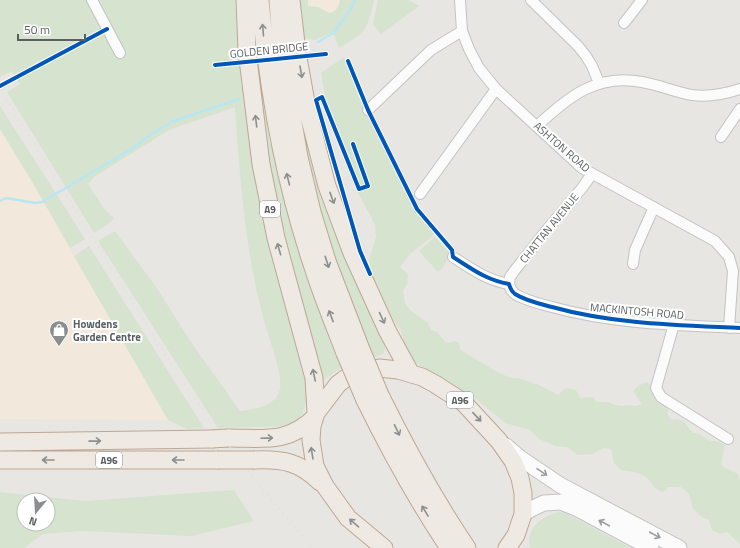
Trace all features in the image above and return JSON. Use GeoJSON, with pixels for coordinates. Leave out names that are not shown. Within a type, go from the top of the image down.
{"type":"FeatureCollection","features":[{"type":"Feature","properties":{"kind":"highway","name":"A9"},"geometry":{"type":"LineString","coordinates":[[245,0],[247,51],[261,164],[276,238],[314,378],[315,415]]}},
{"type":"Feature","properties":{"kind":"highway","name":"A9"},"geometry":{"type":"LineString","coordinates":[[260,0],[266,60],[284,162],[297,216],[313,267],[373,397],[398,433],[425,482],[456,545]]}},
{"type":"Feature","properties":{"kind":"highway","name":"A9"},"geometry":{"type":"LineString","coordinates":[[278,0],[282,58],[301,164],[312,212],[352,350]]}},
{"type":"Feature","properties":{"kind":"highway"},"geometry":{"type":"LineString","coordinates":[[291,0],[297,52],[307,108],[327,186],[352,253],[388,332],[410,374]]}},
{"type":"Feature","properties":{"kind":"highway","name":"A96"},"geometry":{"type":"LineString","coordinates":[[0,442],[220,439],[286,436],[300,430],[315,415],[330,393],[346,378],[358,372],[378,368],[398,370],[435,384],[463,402],[499,441],[513,461],[520,478],[523,493],[523,514],[514,544]]}},
{"type":"Feature","properties":{"kind":"highway","name":"A96"},"geometry":{"type":"LineString","coordinates":[[315,415],[311,433],[312,452],[315,466],[325,486],[348,518],[384,548]]}},
{"type":"Feature","properties":{"kind":"highway","name":"A96"},"geometry":{"type":"LineString","coordinates":[[0,460],[281,461],[300,466],[311,473],[325,486]]}},
{"type":"Feature","properties":{"kind":"main road"},"geometry":{"type":"LineString","coordinates":[[499,441],[520,458],[560,485],[679,548]]}},
{"type":"Feature","properties":{"kind":"main road"},"geometry":{"type":"LineString","coordinates":[[523,514],[544,503],[561,502],[576,508],[651,548]]}},
{"type":"Feature","properties":{"kind":"street"},"geometry":{"type":"LineString","coordinates":[[92,0],[120,53]]}},
{"type":"Feature","properties":{"kind":"street","name":"ASHTON ROAD"},"geometry":{"type":"LineString","coordinates":[[460,0],[462,30],[469,49],[479,68],[496,89],[582,168],[715,241],[729,257],[733,271],[730,328]]}},
{"type":"Feature","properties":{"kind":"street"},"geometry":{"type":"LineString","coordinates":[[531,0],[582,51],[592,66],[599,83]]}},
{"type":"Feature","properties":{"kind":"street"},"geometry":{"type":"LineString","coordinates":[[624,24],[642,0]]}},
{"type":"Feature","properties":{"kind":"street"},"geometry":{"type":"LineString","coordinates":[[368,110],[431,50],[462,30]]}},
{"type":"Feature","properties":{"kind":"street"},"geometry":{"type":"LineString","coordinates":[[537,126],[558,106],[574,94],[599,83],[621,80],[642,82],[693,95],[739,92]]}},
{"type":"Feature","properties":{"kind":"street"},"geometry":{"type":"LineString","coordinates":[[420,194],[496,89]]}},
{"type":"Feature","properties":{"kind":"street"},"geometry":{"type":"LineString","coordinates":[[721,137],[740,109]]}},
{"type":"Feature","properties":{"kind":"street","name":"CHATTAN AVENUE"},"geometry":{"type":"LineString","coordinates":[[509,284],[510,278],[515,270],[592,174]]}},
{"type":"Feature","properties":{"kind":"street"},"geometry":{"type":"LineString","coordinates":[[633,264],[635,250],[654,207]]}},
{"type":"Feature","properties":{"kind":"street","name":"MACKINTOSH ROAD"},"geometry":{"type":"LineString","coordinates":[[453,257],[491,279],[509,284],[511,290],[515,294],[540,304],[584,315],[619,320],[740,328]]}},
{"type":"Feature","properties":{"kind":"street","name":"MACKINTOSH ROAD"},"geometry":{"type":"LineString","coordinates":[[674,324],[656,388],[661,397],[728,438]]}},
{"type":"Feature","properties":{"kind":"shaded area"},"geometry":{"type":"Polygon","coordinates":[[[301,0],[347,0],[343,10],[303,20],[301,0]]]}},
{"type":"Feature","properties":{"kind":"shaded area"},"geometry":{"type":"Polygon","coordinates":[[[0,129],[33,183],[168,420],[0,419],[0,129]]]}},
{"type":"Feature","properties":{"kind":"green space"},"geometry":{"type":"Polygon","coordinates":[[[0,0],[235,0],[241,86],[246,85],[307,375],[307,389],[303,412],[294,422],[279,426],[218,428],[98,241],[115,231],[156,287],[193,345],[240,411],[258,408],[274,400],[280,389],[279,375],[258,298],[248,244],[241,189],[235,107],[169,130],[94,177],[88,184],[105,210],[114,218],[111,222],[94,233],[7,92],[20,84],[12,71],[0,77],[0,0]]]}},
{"type":"Feature","properties":{"kind":"green space"},"geometry":{"type":"Polygon","coordinates":[[[298,0],[308,0],[308,6],[318,7],[329,13],[334,12],[337,9],[340,0],[374,0],[370,18],[361,34],[339,48],[335,38],[336,37],[330,33],[315,40],[304,38],[298,0]]]}},
{"type":"Feature","properties":{"kind":"green space"},"geometry":{"type":"Polygon","coordinates":[[[378,0],[409,0],[419,6],[381,34],[373,24],[378,0]]]}},
{"type":"Feature","properties":{"kind":"green space"},"geometry":{"type":"Polygon","coordinates":[[[249,5],[254,7],[262,91],[283,197],[315,301],[341,368],[320,382],[275,208],[249,5]]]}},
{"type":"Feature","properties":{"kind":"green space"},"geometry":{"type":"Polygon","coordinates":[[[283,17],[291,52],[381,330],[379,332],[385,351],[379,356],[373,357],[358,323],[329,242],[308,163],[283,17]]]}},
{"type":"Feature","properties":{"kind":"green space"},"geometry":{"type":"Polygon","coordinates":[[[344,57],[359,94],[416,210],[434,235],[410,254],[400,267],[408,274],[407,285],[403,290],[405,303],[410,310],[428,323],[431,330],[437,332],[446,343],[455,341],[459,343],[460,350],[498,372],[506,376],[518,378],[539,385],[558,395],[566,388],[576,390],[580,398],[593,397],[596,402],[608,402],[622,406],[636,406],[642,404],[633,391],[638,386],[646,382],[652,385],[655,401],[662,402],[668,406],[668,415],[671,420],[681,420],[693,433],[725,445],[721,464],[725,468],[738,474],[740,481],[740,544],[727,532],[720,534],[712,530],[709,520],[703,518],[693,509],[689,494],[681,487],[668,487],[663,492],[656,489],[643,475],[622,471],[614,463],[611,449],[603,448],[593,454],[577,455],[567,447],[555,446],[539,439],[530,430],[505,423],[472,396],[409,359],[401,331],[395,322],[385,314],[369,266],[370,256],[376,237],[375,225],[352,181],[341,150],[324,91],[321,73],[344,57]]]}},
{"type":"Feature","properties":{"kind":"green space"},"geometry":{"type":"Polygon","coordinates":[[[0,106],[85,239],[70,248],[0,129],[0,106]]]}},
{"type":"Feature","properties":{"kind":"green space"},"geometry":{"type":"Polygon","coordinates":[[[435,237],[451,254],[438,272],[419,251],[435,237]]]}},
{"type":"Feature","properties":{"kind":"green space"},"geometry":{"type":"Polygon","coordinates":[[[89,246],[204,428],[187,429],[168,420],[74,256],[89,246]]]}},
{"type":"Feature","properties":{"kind":"green space"},"geometry":{"type":"Polygon","coordinates":[[[234,490],[254,521],[191,536],[84,531],[43,534],[24,548],[0,548],[0,492],[16,494],[16,532],[56,532],[56,498],[84,501],[234,490]]]}},
{"type":"Feature","properties":{"kind":"green space"},"geometry":{"type":"Polygon","coordinates":[[[561,512],[631,548],[530,548],[530,534],[537,523],[548,516],[561,512]]]}},
{"type":"Feature","properties":{"kind":"waterway"},"geometry":{"type":"LineString","coordinates":[[318,42],[333,33],[349,12],[355,0]]}},
{"type":"Feature","properties":{"kind":"waterway"},"geometry":{"type":"LineString","coordinates":[[0,201],[6,198],[35,203],[42,202],[133,148],[171,122],[239,99]]}},
{"type":"Feature","properties":{"kind":"railway"},"geometry":{"type":"LineString","coordinates":[[0,89],[160,347],[218,432],[250,475],[313,548]]}},
{"type":"Feature","properties":{"kind":"cycle path"},"geometry":{"type":"LineString","coordinates":[[0,86],[107,29]]}},
{"type":"Feature","properties":{"kind":"cycle path","name":"GOLDEN BRIDGE"},"geometry":{"type":"LineString","coordinates":[[215,65],[326,54]]}},
{"type":"Feature","properties":{"kind":"cycle path"},"geometry":{"type":"LineString","coordinates":[[348,61],[368,110],[417,209],[452,250],[453,257],[486,277],[509,284],[513,292],[524,299],[575,313],[645,323],[740,328]]}},
{"type":"Feature","properties":{"kind":"cycle path"},"geometry":{"type":"LineString","coordinates":[[353,144],[368,186],[359,189],[322,97],[316,100],[360,251],[370,274]]}},
{"type":"Feature","properties":{"kind":"place","name":"Howdens Garden Centre"},"geometry":{"type":"Point","coordinates":[59,347]}}]}
